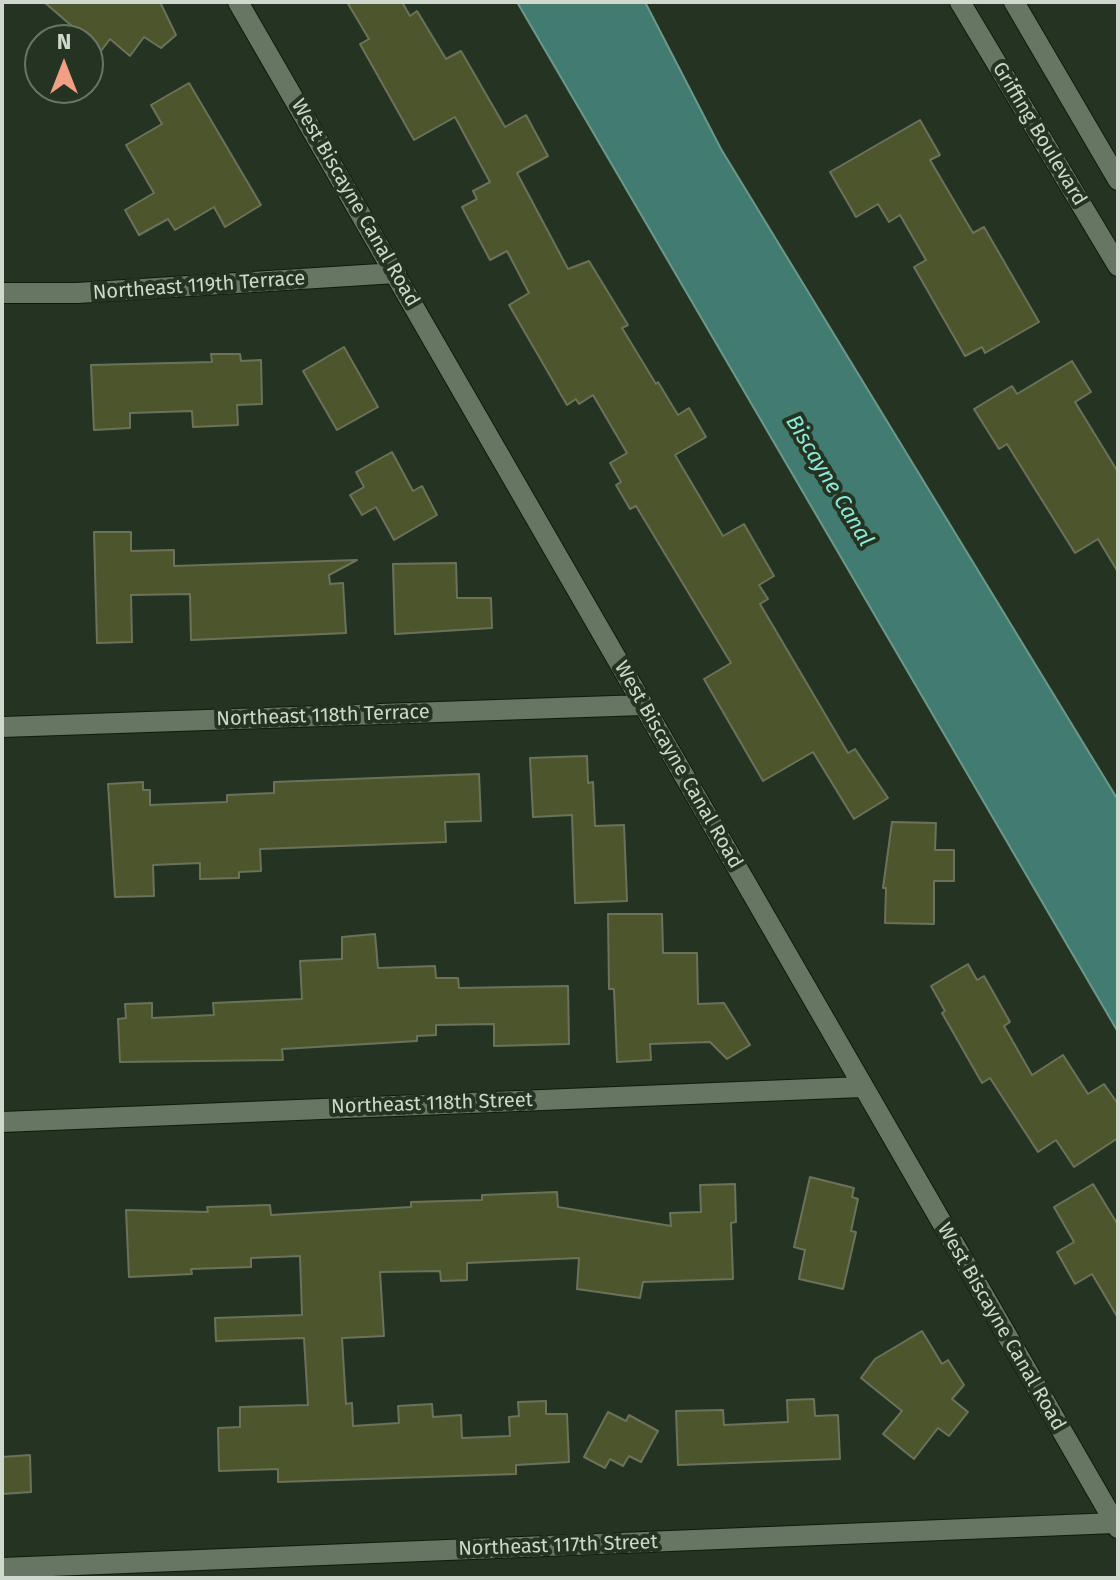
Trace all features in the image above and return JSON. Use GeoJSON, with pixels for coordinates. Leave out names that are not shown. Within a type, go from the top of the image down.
{"type":"FeatureCollection","features":[{"type":"Feature","properties":{"kind":"street","name":"West Biscayne Canal Road"},"geometry":{"type":"LineString","coordinates":[[238,2],[1116,1526]]}},
{"type":"Feature","properties":{"kind":"street","name":"Griffing Boulevard"},"geometry":{"type":"LineString","coordinates":[[960,2],[1118,266]]}},
{"type":"Feature","properties":{"kind":"street"},"geometry":{"type":"LineString","coordinates":[[1014,2],[1118,180]]}},
{"type":"Feature","properties":{"kind":"street","name":"Northeast 119th Terrace"},"geometry":{"type":"LineString","coordinates":[[2,293],[77,293],[396,273]]}},
{"type":"Feature","properties":{"kind":"street","name":"Northeast 118th Terrace"},"geometry":{"type":"LineString","coordinates":[[2,727],[643,705]]}},
{"type":"Feature","properties":{"kind":"street","name":"Northeast 118th Street"},"geometry":{"type":"LineString","coordinates":[[2,1122],[862,1087]]}},
{"type":"Feature","properties":{"kind":"street","name":"Northeast 117th Street"},"geometry":{"type":"LineString","coordinates":[[2,1568],[1116,1526]]}},
{"type":"Feature","properties":{"kind":"water","name":"Biscayne Canal"},"geometry":{"type":"Polygon","coordinates":[[[517,2],[645,2],[721,149],[1118,800],[1118,1032],[517,2]]]}},
{"type":"Feature","properties":{"kind":"building"},"geometry":{"type":"Polygon","coordinates":[[[44,2],[160,2],[176,35],[161,48],[144,37],[130,56],[110,39],[104,47],[104,24],[70,24],[44,2]]]}},
{"type":"Feature","properties":{"kind":"building"},"geometry":{"type":"Polygon","coordinates":[[[347,2],[402,2],[410,16],[417,11],[446,59],[461,51],[505,127],[526,115],[548,156],[517,173],[568,269],[589,261],[628,325],[622,328],[656,384],[658,382],[678,415],[689,408],[706,437],[675,455],[723,536],[744,524],[774,576],[759,585],[768,599],[760,604],[848,753],[855,749],[888,798],[854,819],[813,752],[763,781],[704,679],[731,663],[636,506],[630,509],[616,485],[621,482],[610,463],[627,453],[593,395],[579,404],[576,399],[567,405],[509,305],[529,293],[507,251],[490,260],[462,207],[477,199],[473,191],[490,182],[455,117],[414,140],[360,44],[369,39],[347,2]]]}},
{"type":"Feature","properties":{"kind":"building"},"geometry":{"type":"Polygon","coordinates":[[[189,83],[261,205],[225,227],[214,207],[175,230],[168,219],[139,235],[125,210],[154,193],[126,145],[162,124],[151,105],[189,83]]]}},
{"type":"Feature","properties":{"kind":"building"},"geometry":{"type":"Polygon","coordinates":[[[920,120],[940,155],[930,160],[973,233],[984,227],[1039,322],[985,353],[982,347],[965,356],[914,267],[926,260],[900,215],[889,222],[878,204],[856,217],[830,172],[920,120]]]}},
{"type":"Feature","properties":{"kind":"building"},"geometry":{"type":"Polygon","coordinates":[[[344,347],[378,407],[337,430],[303,371],[344,347]]]}},
{"type":"Feature","properties":{"kind":"building"},"geometry":{"type":"Polygon","coordinates":[[[211,354],[240,354],[241,361],[261,360],[262,404],[237,405],[238,425],[193,427],[192,411],[130,413],[130,428],[94,430],[91,365],[212,362],[211,354]]]}},
{"type":"Feature","properties":{"kind":"building"},"geometry":{"type":"Polygon","coordinates":[[[1072,361],[1091,392],[1075,402],[1118,472],[1118,572],[1098,539],[1075,553],[1007,444],[999,449],[974,409],[1012,386],[1017,394],[1072,361]]]}},
{"type":"Feature","properties":{"kind":"building"},"geometry":{"type":"Polygon","coordinates":[[[392,452],[413,491],[422,486],[437,515],[394,540],[376,507],[362,515],[350,495],[364,487],[356,472],[392,452]]]}},
{"type":"Feature","properties":{"kind":"building"},"geometry":{"type":"Polygon","coordinates":[[[94,532],[131,532],[131,551],[174,550],[174,566],[357,560],[329,575],[330,584],[343,583],[346,633],[191,640],[190,594],[131,595],[132,642],[97,643],[94,532]]]}},
{"type":"Feature","properties":{"kind":"building"},"geometry":{"type":"Polygon","coordinates":[[[456,563],[457,598],[491,598],[492,628],[395,634],[393,564],[456,563]]]}},
{"type":"Feature","properties":{"kind":"building"},"geometry":{"type":"Polygon","coordinates":[[[587,756],[588,783],[593,782],[595,826],[624,825],[627,901],[575,903],[572,815],[533,817],[530,758],[587,756]]]}},
{"type":"Feature","properties":{"kind":"building"},"geometry":{"type":"Polygon","coordinates":[[[479,774],[481,821],[445,822],[446,842],[260,849],[261,871],[239,872],[239,878],[200,879],[200,863],[153,865],[154,896],[115,897],[108,784],[143,782],[143,790],[150,790],[150,805],[227,802],[227,795],[274,793],[274,782],[479,774]]]}},
{"type":"Feature","properties":{"kind":"building"},"geometry":{"type":"Polygon","coordinates":[[[892,822],[936,823],[935,850],[954,850],[954,881],[934,881],[934,924],[885,923],[886,888],[883,888],[892,822]]]}},
{"type":"Feature","properties":{"kind":"building"},"geometry":{"type":"Polygon","coordinates":[[[608,914],[662,914],[663,953],[697,953],[698,1004],[724,1003],[750,1045],[727,1059],[710,1042],[650,1044],[651,1060],[617,1062],[614,989],[609,989],[608,914]]]}},
{"type":"Feature","properties":{"kind":"building"},"geometry":{"type":"Polygon","coordinates":[[[375,934],[378,968],[435,966],[436,978],[458,978],[459,988],[568,986],[569,1044],[494,1046],[494,1024],[436,1025],[436,1035],[417,1036],[417,1041],[282,1049],[283,1060],[120,1062],[118,1019],[126,1018],[125,1004],[152,1003],[152,1018],[214,1015],[213,1003],[302,999],[300,961],[342,959],[342,937],[375,934]]]}},
{"type":"Feature","properties":{"kind":"building"},"geometry":{"type":"Polygon","coordinates":[[[968,964],[977,980],[984,976],[1010,1022],[1004,1026],[1032,1075],[1063,1055],[1088,1094],[1104,1084],[1118,1104],[1118,1138],[1074,1167],[1056,1140],[1038,1152],[990,1078],[982,1083],[942,1013],[945,1011],[931,986],[968,964]]]}},
{"type":"Feature","properties":{"kind":"building"},"geometry":{"type":"Polygon","coordinates":[[[810,1177],[854,1188],[852,1197],[858,1199],[851,1231],[856,1232],[843,1289],[799,1279],[805,1250],[794,1247],[810,1177]]]}},
{"type":"Feature","properties":{"kind":"building"},"geometry":{"type":"Polygon","coordinates":[[[735,1184],[736,1222],[731,1223],[733,1279],[643,1282],[640,1298],[577,1289],[579,1258],[467,1263],[467,1280],[441,1281],[440,1271],[380,1272],[384,1336],[342,1338],[346,1404],[352,1403],[353,1426],[399,1423],[398,1406],[432,1404],[433,1417],[461,1415],[462,1438],[510,1436],[509,1417],[519,1416],[518,1402],[546,1401],[546,1414],[567,1414],[569,1462],[516,1465],[516,1474],[278,1482],[278,1469],[219,1471],[218,1428],[240,1427],[240,1407],[308,1405],[304,1338],[216,1341],[215,1318],[302,1315],[300,1256],[251,1258],[251,1267],[191,1269],[192,1274],[129,1277],[126,1210],[208,1212],[207,1207],[270,1205],[271,1215],[411,1207],[411,1202],[482,1200],[482,1195],[557,1192],[558,1207],[671,1226],[670,1213],[701,1212],[700,1185],[735,1184]]]}},
{"type":"Feature","properties":{"kind":"building"},"geometry":{"type":"Polygon","coordinates":[[[1093,1184],[1118,1225],[1118,1318],[1092,1274],[1075,1284],[1057,1252],[1074,1242],[1054,1207],[1093,1184]]]}},
{"type":"Feature","properties":{"kind":"building"},"geometry":{"type":"Polygon","coordinates":[[[922,1331],[942,1364],[948,1360],[964,1385],[952,1399],[968,1412],[949,1436],[938,1428],[914,1459],[883,1434],[902,1411],[861,1378],[875,1359],[922,1331]]]}},
{"type":"Feature","properties":{"kind":"building"},"geometry":{"type":"Polygon","coordinates":[[[814,1399],[815,1416],[838,1415],[840,1459],[678,1465],[676,1411],[723,1410],[724,1425],[788,1422],[787,1400],[814,1399]]]}},
{"type":"Feature","properties":{"kind":"building"},"geometry":{"type":"Polygon","coordinates":[[[608,1412],[626,1421],[629,1415],[658,1431],[641,1462],[629,1456],[623,1466],[610,1459],[605,1468],[584,1457],[608,1412]]]}},
{"type":"Feature","properties":{"kind":"building"},"geometry":{"type":"Polygon","coordinates":[[[30,1455],[31,1492],[2,1494],[2,1457],[30,1455]]]}}]}
